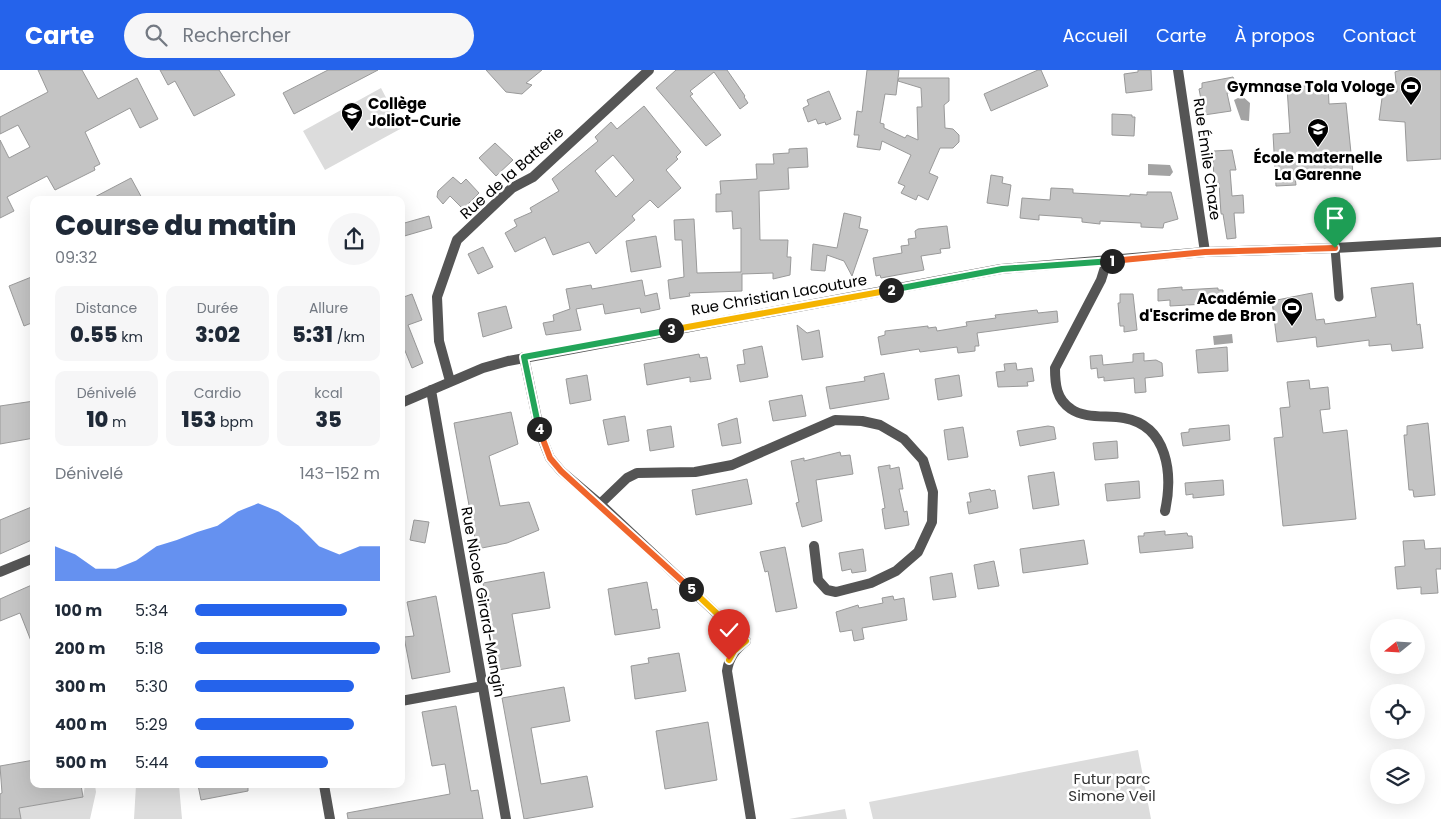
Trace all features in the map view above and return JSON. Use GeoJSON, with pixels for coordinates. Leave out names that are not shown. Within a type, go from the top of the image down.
{"type":"FeatureCollection","features":[{"type":"Feature","properties":{"kind":"street","name":"Rue de la Batterie"},"geometry":{"type":"LineString","coordinates":[[450,381],[439,341],[437,298],[457,240],[512,188],[533,177],[649,70]]}},
{"type":"Feature","properties":{"kind":"street","name":"Rue Émile Chaze"},"geometry":{"type":"LineString","coordinates":[[1178,70],[1205,252]]}},
{"type":"Feature","properties":{"kind":"street","name":"Rue Christian Lacouture"},"geometry":{"type":"LineString","coordinates":[[405,400],[483,368],[524,357],[1002,269],[1205,252],[1335,248],[1441,242]]}},
{"type":"Feature","properties":{"kind":"street"},"geometry":{"type":"LineString","coordinates":[[1107,261],[1101,280],[1055,368],[1058,396],[1072,410],[1094,415],[1125,418],[1144,426],[1157,436],[1166,458],[1169,492],[1165,510]]}},
{"type":"Feature","properties":{"kind":"street"},"geometry":{"type":"LineString","coordinates":[[524,357],[540,433],[547,452],[561,471],[600,504],[746,641],[732,656],[727,671],[751,819]]}},
{"type":"Feature","properties":{"kind":"street","name":"Rue Nicole Girard-Mangin"},"geometry":{"type":"LineString","coordinates":[[431,390],[506,819]]}},
{"type":"Feature","properties":{"kind":"street"},"geometry":{"type":"LineString","coordinates":[[600,504],[627,478],[637,473],[695,472],[732,465],[835,420],[862,421],[880,425],[904,438],[923,460],[933,492],[932,522],[918,552],[896,571],[871,583],[836,592],[827,590],[818,580],[814,546]]}},
{"type":"Feature","properties":{"kind":"street"},"geometry":{"type":"LineString","coordinates":[[0,572],[30,560]]}},
{"type":"Feature","properties":{"kind":"street"},"geometry":{"type":"LineString","coordinates":[[405,700],[482,686]]}},
{"type":"Feature","properties":{"kind":"street"},"geometry":{"type":"LineString","coordinates":[[325,788],[330,819]]}},
{"type":"Feature","properties":{"kind":"lane"},"geometry":{"type":"LineString","coordinates":[[1335,248],[1339,297]]}},
{"type":"Feature","properties":{"kind":"green space"},"geometry":{"type":"Polygon","coordinates":[[[381,88],[402,128],[325,170],[303,131],[381,88]]]}},
{"type":"Feature","properties":{"kind":"green space","name":"Futur parc Simone Veil"},"geometry":{"type":"Polygon","coordinates":[[[1138,750],[1151,819],[873,819],[869,802],[1138,750]]]}},
{"type":"Feature","properties":{"kind":"green space"},"geometry":{"type":"Polygon","coordinates":[[[84,788],[95,788],[90,819],[21,819],[19,808],[83,797],[84,788]]]}},
{"type":"Feature","properties":{"kind":"green space"},"geometry":{"type":"Polygon","coordinates":[[[136,788],[179,788],[182,819],[134,819],[136,788]]]}},
{"type":"Feature","properties":{"kind":"green space"},"geometry":{"type":"Polygon","coordinates":[[[845,809],[847,819],[789,819],[845,809]]]}},
{"type":"Feature","properties":{"kind":"shaded area"},"geometry":{"type":"Polygon","coordinates":[[[1242,96],[1250,103],[1249,121],[1241,120],[1234,100],[1242,96]]]}},
{"type":"Feature","properties":{"kind":"shaded area"},"geometry":{"type":"Polygon","coordinates":[[[1148,164],[1170,165],[1173,172],[1170,176],[1148,175],[1148,164]]]}},
{"type":"Feature","properties":{"kind":"shaded area"},"geometry":{"type":"Polygon","coordinates":[[[1232,334],[1233,343],[1214,345],[1213,336],[1232,334]]]}},
{"type":"Feature","properties":{"kind":"building"},"geometry":{"type":"Polygon","coordinates":[[[38,70],[82,70],[98,99],[137,78],[158,119],[140,128],[130,108],[85,132],[100,164],[94,167],[95,170],[55,190],[47,176],[7,197],[14,211],[0,218],[0,140],[9,158],[30,147],[18,125],[0,134],[0,117],[48,92],[38,70]]]}},
{"type":"Feature","properties":{"kind":"building"},"geometry":{"type":"Polygon","coordinates":[[[160,70],[219,70],[235,95],[194,116],[175,81],[168,85],[160,70]]]}},
{"type":"Feature","properties":{"kind":"building"},"geometry":{"type":"Polygon","coordinates":[[[328,70],[378,70],[294,114],[283,93],[328,70]]]}},
{"type":"Feature","properties":{"kind":"building"},"geometry":{"type":"Polygon","coordinates":[[[486,70],[542,70],[526,83],[532,85],[522,94],[506,92],[486,70]]]}},
{"type":"Feature","properties":{"kind":"building"},"geometry":{"type":"Polygon","coordinates":[[[676,70],[727,70],[748,103],[740,109],[714,72],[690,91],[693,94],[690,96],[721,135],[706,146],[656,88],[676,70]]]}},
{"type":"Feature","properties":{"kind":"building"},"geometry":{"type":"Polygon","coordinates":[[[867,70],[899,70],[896,95],[885,94],[880,123],[884,124],[884,128],[905,138],[907,135],[918,140],[917,107],[922,107],[921,88],[898,81],[899,78],[949,78],[949,101],[944,105],[945,128],[953,129],[959,135],[959,142],[953,148],[940,148],[929,173],[938,177],[928,200],[918,195],[916,200],[901,193],[905,186],[898,183],[911,155],[882,141],[880,150],[857,147],[859,135],[854,135],[857,111],[862,112],[867,70]]]}},
{"type":"Feature","properties":{"kind":"building"},"geometry":{"type":"Polygon","coordinates":[[[1041,70],[1048,86],[991,111],[984,94],[1041,70]]]}},
{"type":"Feature","properties":{"kind":"building"},"geometry":{"type":"Polygon","coordinates":[[[1138,70],[1151,70],[1152,90],[1126,93],[1124,74],[1138,72],[1138,70]]]}},
{"type":"Feature","properties":{"kind":"building","name":"Gymnase Tola Vologe"},"geometry":{"type":"Polygon","coordinates":[[[1401,70],[1441,70],[1441,159],[1407,161],[1405,122],[1379,120],[1383,91],[1397,92],[1395,72],[1401,70]]]}},
{"type":"Feature","properties":{"kind":"building"},"geometry":{"type":"Polygon","coordinates":[[[1233,77],[1239,91],[1227,93],[1231,111],[1204,115],[1199,89],[1202,88],[1202,83],[1233,77]]]}},
{"type":"Feature","properties":{"kind":"building"},"geometry":{"type":"Polygon","coordinates":[[[1328,84],[1329,104],[1346,103],[1353,173],[1295,176],[1296,185],[1276,186],[1273,134],[1290,133],[1287,87],[1328,84]]]}},
{"type":"Feature","properties":{"kind":"building"},"geometry":{"type":"Polygon","coordinates":[[[829,91],[841,119],[826,125],[825,122],[818,124],[816,119],[808,122],[803,108],[809,105],[807,100],[829,91]]]}},
{"type":"Feature","properties":{"kind":"building"},"geometry":{"type":"Polygon","coordinates":[[[644,106],[681,152],[676,157],[678,159],[666,170],[681,188],[658,208],[650,200],[632,216],[635,220],[596,254],[589,242],[553,255],[545,237],[515,252],[505,233],[517,226],[514,220],[532,212],[530,208],[559,191],[552,179],[598,141],[595,137],[611,122],[617,129],[644,106]],[[613,155],[595,171],[616,197],[634,180],[613,155]]]}},
{"type":"Feature","properties":{"kind":"building"},"geometry":{"type":"Polygon","coordinates":[[[1112,114],[1132,115],[1132,117],[1135,117],[1134,136],[1112,135],[1112,114]]]}},
{"type":"Feature","properties":{"kind":"building"},"geometry":{"type":"Polygon","coordinates":[[[495,143],[513,160],[496,176],[479,158],[495,143]]]}},
{"type":"Feature","properties":{"kind":"building"},"geometry":{"type":"Polygon","coordinates":[[[807,148],[808,167],[788,168],[789,189],[759,191],[760,240],[788,240],[787,257],[791,257],[790,275],[773,279],[773,273],[742,274],[742,291],[689,293],[690,296],[670,299],[668,280],[684,277],[682,240],[675,240],[674,220],[694,219],[697,273],[741,272],[741,228],[733,229],[732,211],[716,212],[716,194],[721,194],[720,181],[757,179],[756,164],[774,164],[773,154],[789,153],[789,149],[807,148]]]}},
{"type":"Feature","properties":{"kind":"building"},"geometry":{"type":"Polygon","coordinates":[[[1232,150],[1236,170],[1230,170],[1232,196],[1243,195],[1244,213],[1234,213],[1236,238],[1227,239],[1223,214],[1221,214],[1219,183],[1214,183],[1213,158],[1215,158],[1214,151],[1232,150]]]}},
{"type":"Feature","properties":{"kind":"building"},"geometry":{"type":"Polygon","coordinates":[[[991,175],[1003,177],[1002,183],[1011,185],[1008,206],[987,203],[991,175]]]}},
{"type":"Feature","properties":{"kind":"building"},"geometry":{"type":"Polygon","coordinates":[[[453,177],[461,184],[466,179],[479,193],[463,209],[450,196],[443,204],[437,197],[438,191],[453,177]]]}},
{"type":"Feature","properties":{"kind":"building"},"geometry":{"type":"Polygon","coordinates":[[[131,178],[141,196],[97,196],[131,178]]]}},
{"type":"Feature","properties":{"kind":"building"},"geometry":{"type":"Polygon","coordinates":[[[1051,188],[1073,189],[1073,193],[1130,196],[1130,194],[1147,195],[1147,192],[1171,192],[1178,219],[1164,223],[1163,228],[1141,227],[1141,223],[1100,221],[1100,224],[1082,222],[1082,218],[1039,215],[1039,220],[1020,218],[1022,198],[1050,200],[1051,188]]]}},
{"type":"Feature","properties":{"kind":"building"},"geometry":{"type":"Polygon","coordinates":[[[844,213],[861,217],[859,228],[868,230],[852,276],[844,261],[827,255],[825,271],[811,270],[813,244],[837,248],[844,213]]]}},
{"type":"Feature","properties":{"kind":"building"},"geometry":{"type":"Polygon","coordinates":[[[429,216],[432,228],[405,236],[405,223],[429,216]]]}},
{"type":"Feature","properties":{"kind":"building"},"geometry":{"type":"Polygon","coordinates":[[[947,226],[950,248],[940,249],[941,253],[921,256],[924,270],[881,278],[880,275],[876,276],[873,258],[902,253],[901,246],[909,245],[908,239],[916,238],[915,231],[918,229],[947,226]]]}},
{"type":"Feature","properties":{"kind":"building"},"geometry":{"type":"Polygon","coordinates":[[[656,236],[661,267],[631,272],[626,241],[656,236]]]}},
{"type":"Feature","properties":{"kind":"building"},"geometry":{"type":"Polygon","coordinates":[[[483,247],[493,267],[478,274],[468,254],[483,247]]]}},
{"type":"Feature","properties":{"kind":"building"},"geometry":{"type":"Polygon","coordinates":[[[30,278],[30,324],[24,326],[9,286],[30,278]]]}},
{"type":"Feature","properties":{"kind":"building"},"geometry":{"type":"Polygon","coordinates":[[[642,280],[645,296],[657,293],[660,309],[641,313],[640,308],[605,314],[603,304],[576,309],[581,330],[546,335],[543,323],[554,321],[553,315],[570,309],[566,289],[591,285],[592,289],[642,280]]]}},
{"type":"Feature","properties":{"kind":"building"},"geometry":{"type":"Polygon","coordinates":[[[1413,283],[1417,325],[1420,324],[1423,348],[1392,351],[1391,344],[1369,346],[1369,340],[1317,347],[1316,337],[1277,342],[1272,301],[1312,293],[1316,320],[1324,319],[1325,324],[1376,317],[1371,288],[1413,283]]]}},
{"type":"Feature","properties":{"kind":"building"},"geometry":{"type":"Polygon","coordinates":[[[1182,287],[1182,290],[1218,288],[1218,290],[1223,290],[1223,303],[1170,306],[1170,300],[1158,301],[1158,289],[1182,287]]]}},
{"type":"Feature","properties":{"kind":"building"},"geometry":{"type":"Polygon","coordinates":[[[412,294],[422,320],[408,325],[423,363],[412,368],[405,351],[405,297],[412,294]]]}},
{"type":"Feature","properties":{"kind":"building"},"geometry":{"type":"Polygon","coordinates":[[[1120,294],[1133,294],[1137,330],[1124,332],[1124,326],[1120,326],[1118,303],[1120,303],[1120,294]]]}},
{"type":"Feature","properties":{"kind":"building"},"geometry":{"type":"Polygon","coordinates":[[[506,306],[512,328],[483,337],[478,313],[506,306]]]}},
{"type":"Feature","properties":{"kind":"building"},"geometry":{"type":"Polygon","coordinates":[[[1037,310],[1038,313],[1057,311],[1058,322],[977,333],[979,346],[975,346],[975,351],[958,353],[957,347],[920,352],[919,349],[881,355],[878,337],[885,335],[885,331],[928,326],[928,328],[936,327],[937,331],[967,326],[966,322],[996,318],[995,315],[1037,310]]]}},
{"type":"Feature","properties":{"kind":"building"},"geometry":{"type":"Polygon","coordinates":[[[797,325],[807,333],[819,330],[823,357],[802,360],[797,325]]]}},
{"type":"Feature","properties":{"kind":"building"},"geometry":{"type":"Polygon","coordinates":[[[762,346],[768,377],[740,382],[737,365],[745,364],[743,350],[762,346]]]}},
{"type":"Feature","properties":{"kind":"building"},"geometry":{"type":"Polygon","coordinates":[[[1227,347],[1228,371],[1198,373],[1196,350],[1227,347]]]}},
{"type":"Feature","properties":{"kind":"building"},"geometry":{"type":"Polygon","coordinates":[[[1144,353],[1144,361],[1156,360],[1162,363],[1163,376],[1145,378],[1146,392],[1135,393],[1134,378],[1104,381],[1104,377],[1098,378],[1097,368],[1091,369],[1090,356],[1102,355],[1103,365],[1133,362],[1133,354],[1144,353]]]}},
{"type":"Feature","properties":{"kind":"building"},"geometry":{"type":"Polygon","coordinates":[[[699,354],[700,358],[707,357],[711,379],[690,382],[690,377],[647,385],[644,364],[699,354]]]}},
{"type":"Feature","properties":{"kind":"building"},"geometry":{"type":"Polygon","coordinates":[[[1016,363],[1017,370],[1032,368],[1034,381],[1027,382],[1028,386],[998,387],[996,372],[1005,371],[1004,364],[1016,363]]]}},
{"type":"Feature","properties":{"kind":"building"},"geometry":{"type":"Polygon","coordinates":[[[884,373],[889,399],[830,409],[826,387],[865,381],[864,377],[884,373]]]}},
{"type":"Feature","properties":{"kind":"building"},"geometry":{"type":"Polygon","coordinates":[[[587,375],[591,400],[570,404],[566,379],[587,375]]]}},
{"type":"Feature","properties":{"kind":"building"},"geometry":{"type":"Polygon","coordinates":[[[959,375],[962,396],[938,400],[935,379],[959,375]]]}},
{"type":"Feature","properties":{"kind":"building"},"geometry":{"type":"Polygon","coordinates":[[[1309,380],[1310,389],[1328,387],[1330,409],[1320,410],[1323,433],[1347,430],[1356,519],[1283,526],[1274,438],[1283,437],[1280,408],[1290,407],[1287,382],[1309,380]]]}},
{"type":"Feature","properties":{"kind":"building"},"geometry":{"type":"Polygon","coordinates":[[[802,395],[806,416],[773,421],[769,401],[802,395]]]}},
{"type":"Feature","properties":{"kind":"building"},"geometry":{"type":"Polygon","coordinates":[[[30,402],[30,439],[0,444],[0,406],[30,402]]]}},
{"type":"Feature","properties":{"kind":"building"},"geometry":{"type":"Polygon","coordinates":[[[511,412],[518,444],[489,456],[500,506],[529,502],[539,530],[507,543],[477,549],[454,423],[511,412]]]}},
{"type":"Feature","properties":{"kind":"building"},"geometry":{"type":"Polygon","coordinates":[[[625,416],[629,441],[608,445],[603,420],[625,416]]]}},
{"type":"Feature","properties":{"kind":"building"},"geometry":{"type":"Polygon","coordinates":[[[737,418],[741,443],[722,446],[718,424],[737,418]]]}},
{"type":"Feature","properties":{"kind":"building"},"geometry":{"type":"Polygon","coordinates":[[[1428,423],[1435,495],[1414,497],[1413,490],[1409,490],[1404,435],[1407,435],[1407,426],[1428,423]]]}},
{"type":"Feature","properties":{"kind":"building"},"geometry":{"type":"Polygon","coordinates":[[[1229,425],[1230,440],[1183,446],[1181,433],[1189,432],[1189,429],[1229,425]]]}},
{"type":"Feature","properties":{"kind":"building"},"geometry":{"type":"Polygon","coordinates":[[[671,426],[674,447],[650,451],[647,430],[671,426]]]}},
{"type":"Feature","properties":{"kind":"building"},"geometry":{"type":"Polygon","coordinates":[[[1048,426],[1054,427],[1056,439],[1020,446],[1017,431],[1048,426]]]}},
{"type":"Feature","properties":{"kind":"building"},"geometry":{"type":"Polygon","coordinates":[[[963,427],[968,457],[948,460],[944,430],[963,427]]]}},
{"type":"Feature","properties":{"kind":"building"},"geometry":{"type":"Polygon","coordinates":[[[1117,441],[1118,458],[1095,460],[1093,443],[1117,441]]]}},
{"type":"Feature","properties":{"kind":"building"},"geometry":{"type":"Polygon","coordinates":[[[840,452],[841,456],[850,455],[853,474],[816,480],[822,521],[802,527],[796,503],[799,502],[791,461],[804,458],[804,461],[840,452]]]}},
{"type":"Feature","properties":{"kind":"building"},"geometry":{"type":"Polygon","coordinates":[[[890,465],[890,469],[899,467],[903,489],[899,489],[904,512],[907,511],[909,525],[885,529],[882,509],[885,508],[878,467],[890,465]]]}},
{"type":"Feature","properties":{"kind":"building"},"geometry":{"type":"Polygon","coordinates":[[[1054,472],[1059,505],[1033,509],[1028,476],[1054,472]]]}},
{"type":"Feature","properties":{"kind":"building"},"geometry":{"type":"Polygon","coordinates":[[[747,479],[752,504],[696,515],[692,490],[747,479]]]}},
{"type":"Feature","properties":{"kind":"building"},"geometry":{"type":"Polygon","coordinates":[[[1223,480],[1224,495],[1193,498],[1193,494],[1186,495],[1185,483],[1223,480]]]}},
{"type":"Feature","properties":{"kind":"building"},"geometry":{"type":"Polygon","coordinates":[[[1139,481],[1140,498],[1107,501],[1105,484],[1139,481]]]}},
{"type":"Feature","properties":{"kind":"building"},"geometry":{"type":"Polygon","coordinates":[[[990,489],[991,491],[995,490],[998,508],[969,514],[967,502],[971,502],[969,493],[990,489]]]}},
{"type":"Feature","properties":{"kind":"building"},"geometry":{"type":"Polygon","coordinates":[[[30,508],[30,541],[0,554],[0,520],[30,508]]]}},
{"type":"Feature","properties":{"kind":"building"},"geometry":{"type":"Polygon","coordinates":[[[414,520],[429,522],[425,543],[410,540],[414,520]]]}},
{"type":"Feature","properties":{"kind":"building"},"geometry":{"type":"Polygon","coordinates":[[[1165,531],[1165,535],[1187,533],[1188,536],[1192,536],[1193,548],[1140,553],[1138,536],[1144,536],[1144,533],[1165,531]]]}},
{"type":"Feature","properties":{"kind":"building"},"geometry":{"type":"Polygon","coordinates":[[[1084,540],[1088,564],[1023,573],[1020,549],[1084,540]]]}},
{"type":"Feature","properties":{"kind":"building"},"geometry":{"type":"Polygon","coordinates":[[[1424,540],[1425,549],[1441,548],[1441,569],[1436,569],[1438,593],[1421,594],[1421,587],[1397,589],[1395,567],[1405,566],[1403,541],[1424,540]]]}},
{"type":"Feature","properties":{"kind":"building"},"geometry":{"type":"Polygon","coordinates":[[[785,547],[797,608],[776,612],[768,571],[765,572],[760,552],[785,547]]]}},
{"type":"Feature","properties":{"kind":"building"},"geometry":{"type":"Polygon","coordinates":[[[863,549],[866,571],[852,573],[851,569],[842,571],[839,553],[863,549]]]}},
{"type":"Feature","properties":{"kind":"building"},"geometry":{"type":"Polygon","coordinates":[[[994,561],[999,586],[978,589],[974,565],[994,561]]]}},
{"type":"Feature","properties":{"kind":"building"},"geometry":{"type":"Polygon","coordinates":[[[544,572],[550,608],[512,614],[521,666],[498,670],[483,583],[544,572]]]}},
{"type":"Feature","properties":{"kind":"building"},"geometry":{"type":"Polygon","coordinates":[[[952,573],[956,597],[933,600],[930,577],[952,573]]]}},
{"type":"Feature","properties":{"kind":"building"},"geometry":{"type":"Polygon","coordinates":[[[647,582],[652,610],[657,609],[660,628],[615,635],[608,589],[647,582]]]}},
{"type":"Feature","properties":{"kind":"building"},"geometry":{"type":"Polygon","coordinates":[[[30,586],[30,638],[20,613],[0,621],[0,599],[30,586]]]}},
{"type":"Feature","properties":{"kind":"building"},"geometry":{"type":"Polygon","coordinates":[[[436,596],[450,672],[412,679],[405,637],[414,636],[407,602],[436,596]]]}},
{"type":"Feature","properties":{"kind":"building"},"geometry":{"type":"Polygon","coordinates":[[[893,596],[894,600],[904,598],[907,620],[862,628],[864,639],[854,641],[852,630],[840,632],[836,612],[858,605],[859,608],[883,603],[882,598],[893,596]]]}},
{"type":"Feature","properties":{"kind":"building"},"geometry":{"type":"Polygon","coordinates":[[[679,653],[686,691],[635,699],[631,666],[649,663],[648,658],[679,653]]]}},
{"type":"Feature","properties":{"kind":"building"},"geometry":{"type":"Polygon","coordinates":[[[564,687],[570,721],[531,728],[541,784],[587,776],[593,807],[524,819],[502,698],[564,687]]]}},
{"type":"Feature","properties":{"kind":"building"},"geometry":{"type":"Polygon","coordinates":[[[456,706],[471,791],[478,790],[483,819],[348,819],[347,813],[450,794],[445,764],[432,766],[422,712],[456,706]]]}},
{"type":"Feature","properties":{"kind":"building"},"geometry":{"type":"Polygon","coordinates":[[[708,722],[717,780],[665,789],[656,731],[708,722]]]}},
{"type":"Feature","properties":{"kind":"building"},"geometry":{"type":"Polygon","coordinates":[[[30,761],[30,788],[82,788],[83,797],[19,808],[21,819],[0,819],[0,794],[2,793],[0,766],[30,761]]]}},
{"type":"Feature","properties":{"kind":"building"},"geometry":{"type":"Polygon","coordinates":[[[199,788],[248,788],[248,791],[201,800],[199,788]]]}},
{"type":"Feature","properties":{"kind":"place","name":"Gymnase Tola Vologe"},"geometry":{"type":"Point","coordinates":[1411,106]}},
{"type":"Feature","properties":{"kind":"place","name":"Collège Joliot-Curie"},"geometry":{"type":"Point","coordinates":[352,132]}},
{"type":"Feature","properties":{"kind":"place","name":"École maternelle La Garenne"},"geometry":{"type":"Point","coordinates":[1318,148]}},
{"type":"Feature","properties":{"kind":"place","name":"Académie d'Escrime de Bron"},"geometry":{"type":"Point","coordinates":[1292,327]}},
{"type":"Feature","properties":{"kind":"route"},"geometry":{"type":"LineString","coordinates":[[729,660],[734,651],[746,641],[600,504],[561,471],[550,458],[540,433],[524,357],[1002,269],[1205,252],[1335,248]]}}]}
